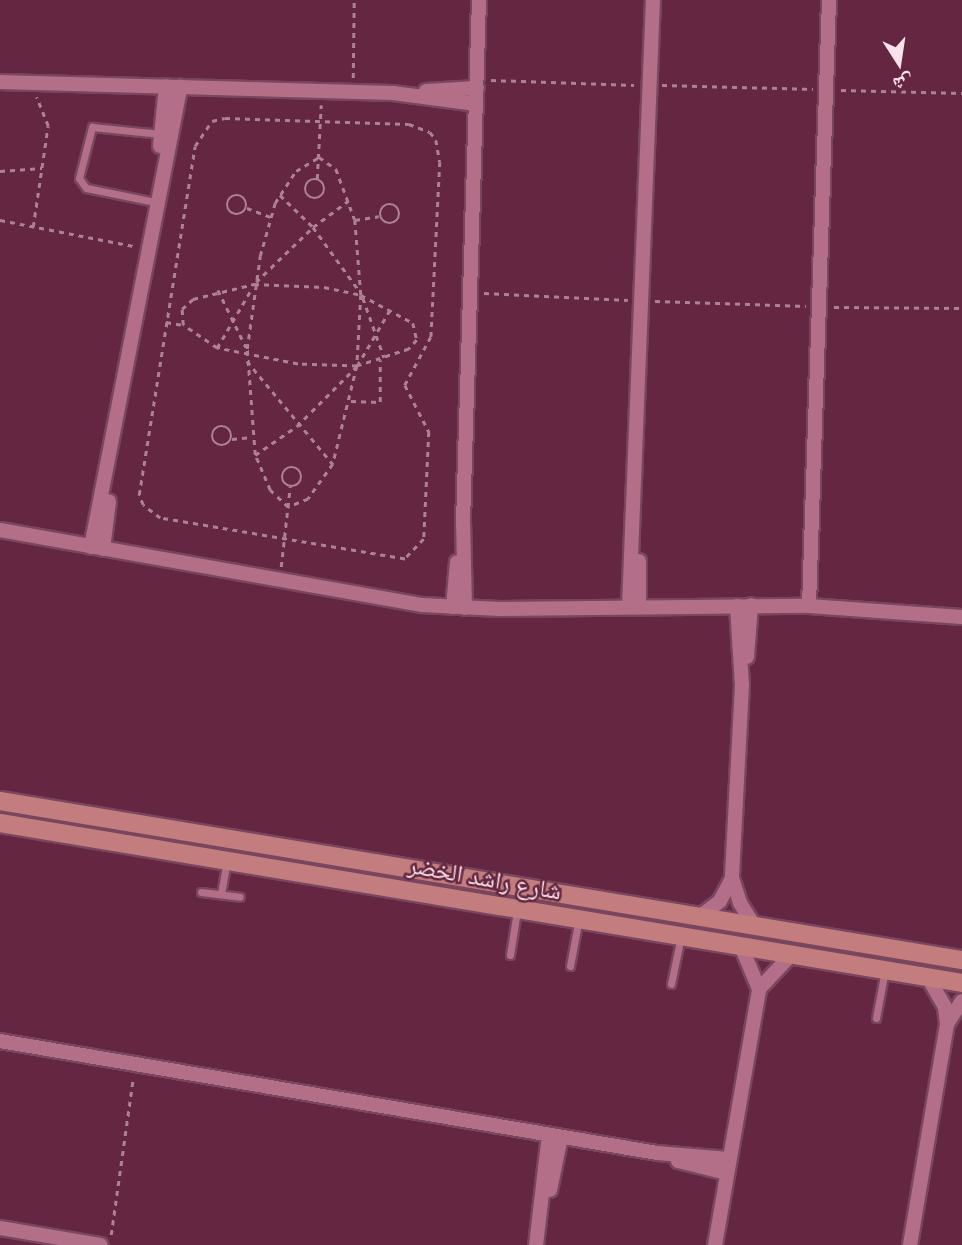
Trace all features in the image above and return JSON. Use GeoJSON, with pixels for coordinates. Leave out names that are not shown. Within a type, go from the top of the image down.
{"type":"FeatureCollection","features":[{"type":"Feature","properties":{"kind":"street"},"geometry":{"type":"LineString","coordinates":[[459,608],[480,0]]}},
{"type":"Feature","properties":{"kind":"street"},"geometry":{"type":"LineString","coordinates":[[634,607],[653,0]]}},
{"type":"Feature","properties":{"kind":"street"},"geometry":{"type":"LineString","coordinates":[[809,606],[829,0]]}},
{"type":"Feature","properties":{"kind":"street"},"geometry":{"type":"LineString","coordinates":[[0,75],[25,81]]}},
{"type":"Feature","properties":{"kind":"street"},"geometry":{"type":"LineString","coordinates":[[0,82],[393,93],[476,104]]}},
{"type":"Feature","properties":{"kind":"street"},"geometry":{"type":"LineString","coordinates":[[393,93],[477,84]]}},
{"type":"Feature","properties":{"kind":"street"},"geometry":{"type":"LineString","coordinates":[[160,172],[161,134],[173,86]]}},
{"type":"Feature","properties":{"kind":"street"},"geometry":{"type":"LineString","coordinates":[[97,548],[173,86]]}},
{"type":"Feature","properties":{"kind":"street"},"geometry":{"type":"LineString","coordinates":[[0,530],[279,581],[459,608],[809,606],[913,611],[962,618]]}},
{"type":"Feature","properties":{"kind":"street"},"geometry":{"type":"LineString","coordinates":[[744,606],[732,878],[740,904],[754,925]]}},
{"type":"Feature","properties":{"kind":"street"},"geometry":{"type":"LineString","coordinates":[[913,611],[962,608]]}},
{"type":"Feature","properties":{"kind":"street","name":"شارع راشد الخضر"},"geometry":{"type":"LineString","coordinates":[[0,801],[754,925],[958,955]]}},
{"type":"Feature","properties":{"kind":"street","name":"شارع راشد الخضر"},"geometry":{"type":"LineString","coordinates":[[0,823],[227,858],[962,983]]}},
{"type":"Feature","properties":{"kind":"street"},"geometry":{"type":"LineString","coordinates":[[699,916],[720,901],[732,878]]}},
{"type":"Feature","properties":{"kind":"street"},"geometry":{"type":"LineString","coordinates":[[715,1245],[759,989],[741,946]]}},
{"type":"Feature","properties":{"kind":"street"},"geometry":{"type":"LineString","coordinates":[[759,989],[792,954]]}},
{"type":"Feature","properties":{"kind":"street"},"geometry":{"type":"LineString","coordinates":[[910,1245],[947,1024],[942,999],[928,977]]}},
{"type":"Feature","properties":{"kind":"street"},"geometry":{"type":"LineString","coordinates":[[947,1024],[962,1001]]}},
{"type":"Feature","properties":{"kind":"street"},"geometry":{"type":"LineString","coordinates":[[0,1041],[728,1166]]}},
{"type":"Feature","properties":{"kind":"street"},"geometry":{"type":"LineString","coordinates":[[536,1245],[555,1136]]}},
{"type":"Feature","properties":{"kind":"street"},"geometry":{"type":"LineString","coordinates":[[0,1228],[47,1240],[101,1245]]}},
{"type":"Feature","properties":{"kind":"lane"},"geometry":{"type":"LineString","coordinates":[[155,202],[86,188],[79,178],[92,127],[161,134]]}},
{"type":"Feature","properties":{"kind":"lane"},"geometry":{"type":"LineString","coordinates":[[221,894],[227,858]]}},
{"type":"Feature","properties":{"kind":"lane"},"geometry":{"type":"LineString","coordinates":[[201,892],[240,897]]}},
{"type":"Feature","properties":{"kind":"lane"},"geometry":{"type":"LineString","coordinates":[[510,955],[518,907]]}},
{"type":"Feature","properties":{"kind":"lane"},"geometry":{"type":"LineString","coordinates":[[570,966],[579,918]]}},
{"type":"Feature","properties":{"kind":"lane"},"geometry":{"type":"LineString","coordinates":[[671,984],[681,935]]}},
{"type":"Feature","properties":{"kind":"lane"},"geometry":{"type":"LineString","coordinates":[[876,1018],[885,970]]}},
{"type":"Feature","properties":{"kind":"path"},"geometry":{"type":"LineString","coordinates":[[353,92],[355,0]]}},
{"type":"Feature","properties":{"kind":"path"},"geometry":{"type":"LineString","coordinates":[[25,81],[46,117],[33,227]]}},
{"type":"Feature","properties":{"kind":"path"},"geometry":{"type":"LineString","coordinates":[[477,84],[650,85],[962,93]]}},
{"type":"Feature","properties":{"kind":"path"},"geometry":{"type":"LineString","coordinates":[[317,179],[306,185],[306,194],[313,199],[322,197],[326,189],[317,179],[321,91]]}},
{"type":"Feature","properties":{"kind":"path"},"geometry":{"type":"LineString","coordinates":[[225,118],[420,126],[436,140],[440,151],[430,337],[405,385],[429,432],[424,539],[413,555],[395,559],[284,542],[160,518],[143,505],[139,485],[166,323],[195,146],[212,121],[225,118]]}},
{"type":"Feature","properties":{"kind":"path"},"geometry":{"type":"LineString","coordinates":[[288,507],[270,490],[255,455],[247,349],[254,284],[270,217],[280,195],[296,171],[319,158]]}},
{"type":"Feature","properties":{"kind":"path"},"geometry":{"type":"LineString","coordinates":[[288,507],[308,499],[332,464],[351,401],[357,366],[361,295],[355,220],[336,169],[319,158]]}},
{"type":"Feature","properties":{"kind":"path"},"geometry":{"type":"LineString","coordinates":[[0,171],[42,168]]}},
{"type":"Feature","properties":{"kind":"path"},"geometry":{"type":"LineString","coordinates":[[247,208],[235,215],[227,204],[232,196],[241,195],[247,208],[270,217]]}},
{"type":"Feature","properties":{"kind":"path"},"geometry":{"type":"LineString","coordinates":[[280,195],[313,227],[361,295],[385,359]]}},
{"type":"Feature","properties":{"kind":"path"},"geometry":{"type":"LineString","coordinates":[[217,348],[254,284],[313,227],[349,200]]}},
{"type":"Feature","properties":{"kind":"path"},"geometry":{"type":"LineString","coordinates":[[355,220],[379,216],[386,205],[395,205],[400,212],[394,224],[385,223],[379,216]]}},
{"type":"Feature","properties":{"kind":"path"},"geometry":{"type":"LineString","coordinates":[[0,220],[147,248]]}},
{"type":"Feature","properties":{"kind":"path"},"geometry":{"type":"LineString","coordinates":[[166,323],[183,325],[217,348],[247,359],[298,365],[357,366],[409,349],[417,340],[413,323],[391,308],[361,295],[324,287],[254,284],[218,290],[193,299],[182,309],[183,325]]}},
{"type":"Feature","properties":{"kind":"path"},"geometry":{"type":"LineString","coordinates":[[218,290],[247,349]]}},
{"type":"Feature","properties":{"kind":"path"},"geometry":{"type":"LineString","coordinates":[[470,292],[819,307],[962,308]]}},
{"type":"Feature","properties":{"kind":"path"},"geometry":{"type":"LineString","coordinates":[[255,455],[297,426],[357,366],[391,308]]}},
{"type":"Feature","properties":{"kind":"path"},"geometry":{"type":"LineString","coordinates":[[247,359],[297,426],[332,464]]}},
{"type":"Feature","properties":{"kind":"path"},"geometry":{"type":"LineString","coordinates":[[351,401],[380,402],[380,360]]}},
{"type":"Feature","properties":{"kind":"path"},"geometry":{"type":"LineString","coordinates":[[232,439],[230,429],[221,425],[212,435],[220,446],[232,439],[252,436]]}},
{"type":"Feature","properties":{"kind":"path"},"geometry":{"type":"LineString","coordinates":[[279,581],[290,487],[281,476],[291,467],[302,475],[299,484],[290,487]]}},
{"type":"Feature","properties":{"kind":"path"},"geometry":{"type":"LineString","coordinates":[[109,1245],[135,1064]]}}]}
